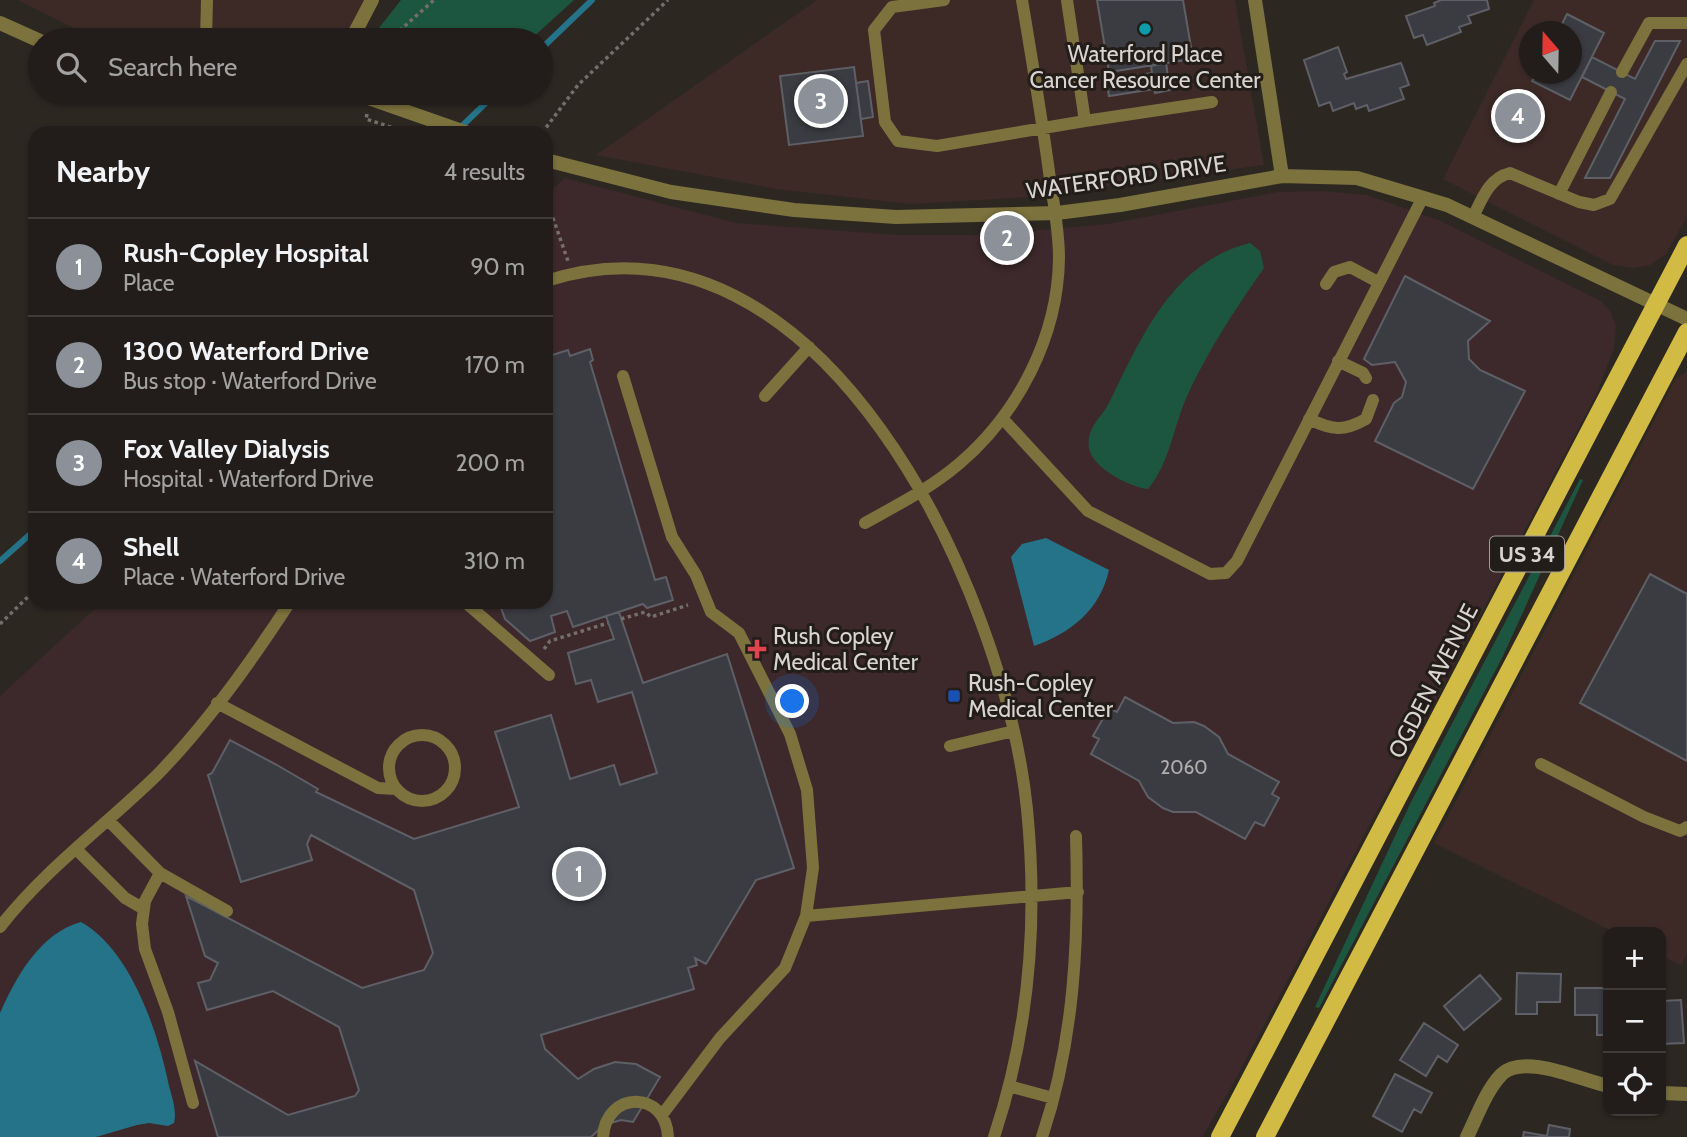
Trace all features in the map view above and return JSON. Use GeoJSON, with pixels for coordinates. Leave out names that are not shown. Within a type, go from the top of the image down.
{"type":"FeatureCollection","features":[{"type":"Feature","properties":{"kind":"main road","name":"OGDEN AVENUE"},"geometry":{"type":"LineString","coordinates":[[1220,1137],[1687,245]]}},
{"type":"Feature","properties":{"kind":"main road","name":"US 34"},"geometry":{"type":"LineString","coordinates":[[1265,1137],[1687,332]]}},
{"type":"Feature","properties":{"kind":"street"},"geometry":{"type":"LineString","coordinates":[[358,28],[372,0]]}},
{"type":"Feature","properties":{"kind":"street"},"geometry":{"type":"LineString","coordinates":[[1255,0],[1282,176]]}},
{"type":"Feature","properties":{"kind":"street"},"geometry":{"type":"LineString","coordinates":[[0,23],[28,36]]}},
{"type":"Feature","properties":{"kind":"street"},"geometry":{"type":"LineString","coordinates":[[388,105],[447,126]]}},
{"type":"Feature","properties":{"kind":"street","name":"WATERFORD DRIVE"},"geometry":{"type":"LineString","coordinates":[[553,162],[671,192],[794,210],[943,218],[1057,213],[1120,205],[1282,176],[1357,178],[1423,197],[1473,217],[1687,319]]}},
{"type":"Feature","properties":{"kind":"street"},"geometry":{"type":"LineString","coordinates":[[1467,1137],[1495,1084],[1503,1073],[1514,1066],[1529,1064],[1603,1085]]}},
{"type":"Feature","properties":{"kind":"street"},"geometry":{"type":"LineString","coordinates":[[1666,1093],[1687,1094]]}},
{"type":"Feature","properties":{"kind":"lane"},"geometry":{"type":"LineString","coordinates":[[206,28],[207,0]]}},
{"type":"Feature","properties":{"kind":"lane"},"geometry":{"type":"LineString","coordinates":[[944,0],[892,7],[874,30],[885,122],[898,141],[937,146],[1213,102]]}},
{"type":"Feature","properties":{"kind":"lane"},"geometry":{"type":"LineString","coordinates":[[865,523],[922,491],[958,465],[1003,419],[1027,383],[1050,312],[1059,260],[1057,213],[1022,0]]}},
{"type":"Feature","properties":{"kind":"lane"},"geometry":{"type":"LineString","coordinates":[[1067,0],[1085,121]]}},
{"type":"Feature","properties":{"kind":"lane"},"geometry":{"type":"LineString","coordinates":[[1622,72],[1648,23],[1687,23]]}},
{"type":"Feature","properties":{"kind":"lane"},"geometry":{"type":"LineString","coordinates":[[1473,217],[1486,191],[1500,175],[1510,173],[1559,194],[1594,205],[1610,199],[1687,64]]}},
{"type":"Feature","properties":{"kind":"lane"},"geometry":{"type":"LineString","coordinates":[[1559,194],[1611,92]]}},
{"type":"Feature","properties":{"kind":"lane"},"geometry":{"type":"LineString","coordinates":[[1003,419],[1088,511],[1210,574],[1226,573],[1237,561],[1423,197]]}},
{"type":"Feature","properties":{"kind":"lane"},"geometry":{"type":"LineString","coordinates":[[553,279],[592,270],[629,268],[686,276],[757,306],[809,347],[863,408],[922,491],[974,599],[994,655],[1014,731],[1027,808],[1032,895],[1024,1008],[1009,1086],[994,1137]]}},
{"type":"Feature","properties":{"kind":"lane"},"geometry":{"type":"LineString","coordinates":[[1326,284],[1334,272],[1350,268],[1378,282]]}},
{"type":"Feature","properties":{"kind":"lane"},"geometry":{"type":"LineString","coordinates":[[765,396],[809,347]]}},
{"type":"Feature","properties":{"kind":"lane"},"geometry":{"type":"LineString","coordinates":[[1338,362],[1363,373],[1366,378]]}},
{"type":"Feature","properties":{"kind":"lane"},"geometry":{"type":"LineString","coordinates":[[623,376],[672,537],[696,575],[711,612],[740,633],[790,734],[807,790],[813,868],[806,916],[785,968],[720,1038],[663,1115]]}},
{"type":"Feature","properties":{"kind":"lane"},"geometry":{"type":"LineString","coordinates":[[1309,419],[1329,429],[1340,430],[1366,419],[1373,400]]}},
{"type":"Feature","properties":{"kind":"lane"},"geometry":{"type":"LineString","coordinates":[[0,927],[45,877],[158,773],[217,704],[285,609]]}},
{"type":"Feature","properties":{"kind":"lane"},"geometry":{"type":"LineString","coordinates":[[473,609],[549,675]]}},
{"type":"Feature","properties":{"kind":"lane"},"geometry":{"type":"LineString","coordinates":[[217,704],[378,788],[396,789],[414,801],[436,798],[452,783],[455,772],[450,751],[443,743],[423,735],[403,741],[390,758],[388,769],[396,789]]}},
{"type":"Feature","properties":{"kind":"lane"},"geometry":{"type":"LineString","coordinates":[[950,746],[1014,731]]}},
{"type":"Feature","properties":{"kind":"lane"},"geometry":{"type":"LineString","coordinates":[[1541,764],[1644,817],[1680,831],[1687,827]]}},
{"type":"Feature","properties":{"kind":"lane"},"geometry":{"type":"LineString","coordinates":[[108,820],[160,873],[227,911]]}},
{"type":"Feature","properties":{"kind":"lane"},"geometry":{"type":"LineString","coordinates":[[1042,1137],[1064,1050],[1075,976],[1078,892],[1076,836]]}},
{"type":"Feature","properties":{"kind":"lane"},"geometry":{"type":"LineString","coordinates":[[76,849],[116,891],[144,909]]}},
{"type":"Feature","properties":{"kind":"lane"},"geometry":{"type":"LineString","coordinates":[[160,873],[144,909],[145,949],[168,1012],[193,1103]]}},
{"type":"Feature","properties":{"kind":"lane"},"geometry":{"type":"LineString","coordinates":[[806,916],[1078,892]]}},
{"type":"Feature","properties":{"kind":"lane"},"geometry":{"type":"LineString","coordinates":[[1009,1086],[1053,1098]]}},
{"type":"Feature","properties":{"kind":"lane"},"geometry":{"type":"LineString","coordinates":[[603,1137],[608,1116],[624,1104],[646,1103],[663,1115],[669,1137]]}},
{"type":"Feature","properties":{"kind":"path"},"geometry":{"type":"LineString","coordinates":[[403,28],[435,0]]}},
{"type":"Feature","properties":{"kind":"path"},"geometry":{"type":"LineString","coordinates":[[547,126],[578,85],[668,0]]}},
{"type":"Feature","properties":{"kind":"path"},"geometry":{"type":"LineString","coordinates":[[368,119],[388,126]]}},
{"type":"Feature","properties":{"kind":"path"},"geometry":{"type":"LineString","coordinates":[[553,218],[568,261]]}},
{"type":"Feature","properties":{"kind":"path"},"geometry":{"type":"LineString","coordinates":[[0,624],[28,597]]}},
{"type":"Feature","properties":{"kind":"path"},"geometry":{"type":"LineString","coordinates":[[621,619],[645,612],[651,617],[688,605]]}},
{"type":"Feature","properties":{"kind":"path"},"geometry":{"type":"LineString","coordinates":[[533,662],[550,641],[608,623]]}},
{"type":"Feature","properties":{"kind":"shaded area"},"geometry":{"type":"Polygon","coordinates":[[[18,0],[373,0],[356,28],[74,28],[18,0]]]}},
{"type":"Feature","properties":{"kind":"shaded area"},"geometry":{"type":"Polygon","coordinates":[[[817,0],[1235,0],[1264,165],[1029,197],[910,204],[777,189],[596,155],[817,0]]]}},
{"type":"Feature","properties":{"kind":"shaded area"},"geometry":{"type":"Polygon","coordinates":[[[1534,0],[1687,0],[1687,217],[1666,254],[1650,265],[1634,268],[1613,265],[1443,179],[1519,30],[1519,84],[1582,84],[1582,21],[1523,21],[1534,0]]]}},
{"type":"Feature","properties":{"kind":"shaded area","name":"Rush Copley Medical Center"},"geometry":{"type":"Polygon","coordinates":[[[565,178],[736,223],[897,235],[984,235],[1108,224],[1278,192],[1322,191],[1367,195],[1441,221],[1601,301],[1610,311],[1616,325],[1614,349],[1595,397],[1233,1084],[1202,1137],[0,1137],[0,696],[94,609],[553,609],[553,189],[565,178]]]}},
{"type":"Feature","properties":{"kind":"shaded area"},"geometry":{"type":"Polygon","coordinates":[[[1687,371],[1687,954],[1681,965],[1666,958],[1666,927],[1604,927],[1434,843],[1676,378],[1687,371]]]}},
{"type":"Feature","properties":{"kind":"green space"},"geometry":{"type":"Polygon","coordinates":[[[401,0],[574,0],[543,28],[379,28],[401,0]]]}},
{"type":"Feature","properties":{"kind":"green space"},"geometry":{"type":"Polygon","coordinates":[[[1250,243],[1260,251],[1264,268],[1204,361],[1183,406],[1167,455],[1156,478],[1148,489],[1132,485],[1113,475],[1097,463],[1092,455],[1089,448],[1090,434],[1148,327],[1180,284],[1200,267],[1223,253],[1250,243]]]}},
{"type":"Feature","properties":{"kind":"green space"},"geometry":{"type":"Polygon","coordinates":[[[1580,479],[1583,480],[1503,656],[1319,1008],[1315,1007],[1410,804],[1580,479]]]}},
{"type":"Feature","properties":{"kind":"water"},"geometry":{"type":"Polygon","coordinates":[[[1046,538],[1109,570],[1099,597],[1082,618],[1060,634],[1034,646],[1011,557],[1022,544],[1046,538]]]}},
{"type":"Feature","properties":{"kind":"water"},"geometry":{"type":"Polygon","coordinates":[[[81,922],[99,935],[114,952],[140,994],[158,1042],[174,1104],[174,1123],[168,1126],[149,1123],[137,1125],[96,1137],[0,1137],[0,1013],[31,958],[53,936],[81,922]]]}},
{"type":"Feature","properties":{"kind":"building","name":"Waterford Place Cancer Resource Center"},"geometry":{"type":"Polygon","coordinates":[[[1097,0],[1183,0],[1193,59],[1109,72],[1097,0]]]}},
{"type":"Feature","properties":{"kind":"building"},"geometry":{"type":"Polygon","coordinates":[[[1441,0],[1487,0],[1489,9],[1468,16],[1471,23],[1459,27],[1461,32],[1427,45],[1423,35],[1414,38],[1406,16],[1435,6],[1434,3],[1441,0]]]}},
{"type":"Feature","properties":{"kind":"building"},"geometry":{"type":"Polygon","coordinates":[[[1567,14],[1581,21],[1564,21],[1567,14]]]}},
{"type":"Feature","properties":{"kind":"building"},"geometry":{"type":"Polygon","coordinates":[[[1582,22],[1604,33],[1582,76],[1582,22]]]}},
{"type":"Feature","properties":{"kind":"building"},"geometry":{"type":"Polygon","coordinates":[[[1655,41],[1680,41],[1610,178],[1585,178],[1625,99],[1582,77],[1592,57],[1635,79],[1655,41]]]}},
{"type":"Feature","properties":{"kind":"building"},"geometry":{"type":"Polygon","coordinates":[[[1338,47],[1347,72],[1344,74],[1346,79],[1401,63],[1409,85],[1400,88],[1404,99],[1369,111],[1367,105],[1356,109],[1354,103],[1333,111],[1330,102],[1319,106],[1304,60],[1338,47]]]}},
{"type":"Feature","properties":{"kind":"building"},"geometry":{"type":"Polygon","coordinates":[[[1166,63],[1170,90],[1155,93],[1154,89],[1109,96],[1106,80],[1152,73],[1151,66],[1166,63]]]}},
{"type":"Feature","properties":{"kind":"building"},"geometry":{"type":"Polygon","coordinates":[[[854,67],[863,136],[789,145],[780,76],[854,67]]]}},
{"type":"Feature","properties":{"kind":"building"},"geometry":{"type":"Polygon","coordinates":[[[868,81],[873,117],[861,119],[856,83],[868,81]]]}},
{"type":"Feature","properties":{"kind":"building"},"geometry":{"type":"Polygon","coordinates":[[[1538,84],[1578,84],[1570,100],[1538,84]]]}},
{"type":"Feature","properties":{"kind":"building"},"geometry":{"type":"Polygon","coordinates":[[[1511,91],[1535,96],[1525,142],[1500,136],[1511,91]]]}},
{"type":"Feature","properties":{"kind":"building"},"geometry":{"type":"Polygon","coordinates":[[[1405,276],[1490,321],[1468,341],[1469,359],[1480,370],[1525,391],[1473,489],[1375,441],[1394,403],[1402,397],[1406,382],[1395,362],[1372,365],[1364,359],[1405,276]]]}},
{"type":"Feature","properties":{"kind":"building"},"geometry":{"type":"Polygon","coordinates":[[[590,349],[593,360],[590,362],[655,580],[666,577],[673,600],[647,608],[643,604],[573,627],[567,611],[551,616],[555,632],[530,641],[505,619],[501,609],[553,609],[553,355],[568,350],[570,356],[590,349]]]}},
{"type":"Feature","properties":{"kind":"building"},"geometry":{"type":"Polygon","coordinates":[[[1650,574],[1687,594],[1687,761],[1580,703],[1650,574]]]}},
{"type":"Feature","properties":{"kind":"building"},"geometry":{"type":"Polygon","coordinates":[[[619,612],[643,683],[727,654],[794,868],[756,880],[706,964],[695,958],[697,965],[688,968],[694,989],[541,1035],[545,1049],[578,1079],[594,1069],[615,1062],[636,1064],[660,1077],[633,1122],[621,1120],[604,1125],[591,1137],[218,1137],[195,1061],[288,1115],[355,1096],[359,1090],[339,1027],[273,991],[207,1010],[198,983],[210,980],[218,963],[205,956],[186,896],[362,988],[424,970],[433,953],[414,890],[311,835],[307,844],[312,860],[241,882],[208,775],[212,773],[230,740],[318,789],[316,792],[414,839],[519,807],[495,732],[551,715],[570,779],[614,765],[620,785],[657,773],[632,692],[598,702],[591,680],[576,684],[568,653],[614,639],[606,616],[619,612]]]}},
{"type":"Feature","properties":{"kind":"building"},"geometry":{"type":"Polygon","coordinates":[[[1125,697],[1173,723],[1194,722],[1204,726],[1219,737],[1228,754],[1279,782],[1272,794],[1279,798],[1264,826],[1255,822],[1245,839],[1196,812],[1173,812],[1163,808],[1148,797],[1139,781],[1091,754],[1099,739],[1093,736],[1109,708],[1117,712],[1125,697]]]}},
{"type":"Feature","properties":{"kind":"building"},"geometry":{"type":"Polygon","coordinates":[[[1517,973],[1561,974],[1560,1002],[1537,1002],[1537,1014],[1516,1014],[1517,973]]]}},
{"type":"Feature","properties":{"kind":"building"},"geometry":{"type":"Polygon","coordinates":[[[1480,975],[1501,999],[1464,1030],[1444,1006],[1480,975]]]}},
{"type":"Feature","properties":{"kind":"building"},"geometry":{"type":"Polygon","coordinates":[[[1575,988],[1603,988],[1603,1035],[1597,1035],[1597,1015],[1575,1015],[1575,988]]]}},
{"type":"Feature","properties":{"kind":"building"},"geometry":{"type":"Polygon","coordinates":[[[1681,1000],[1684,1043],[1666,1044],[1666,1001],[1681,1000]]]}},
{"type":"Feature","properties":{"kind":"building"},"geometry":{"type":"Polygon","coordinates":[[[1424,1023],[1458,1045],[1447,1062],[1438,1056],[1426,1076],[1400,1060],[1424,1023]]]}},
{"type":"Feature","properties":{"kind":"building"},"geometry":{"type":"Polygon","coordinates":[[[1395,1074],[1432,1093],[1421,1113],[1414,1109],[1402,1132],[1373,1116],[1395,1074]]]}},
{"type":"Feature","properties":{"kind":"building"},"geometry":{"type":"Polygon","coordinates":[[[1549,1125],[1570,1129],[1569,1137],[1523,1137],[1524,1132],[1547,1136],[1549,1125]]]}},
{"type":"Feature","properties":{"kind":"waterway"},"geometry":{"type":"LineString","coordinates":[[553,37],[592,0]]}},
{"type":"Feature","properties":{"kind":"waterway"},"geometry":{"type":"LineString","coordinates":[[462,126],[484,105]]}},
{"type":"Feature","properties":{"kind":"waterway"},"geometry":{"type":"LineString","coordinates":[[0,561],[28,536]]}},
{"type":"Feature","properties":{"kind":"place","name":"Waterford Place Cancer Resource Center"},"geometry":{"type":"Point","coordinates":[1145,29]}},
{"type":"Feature","properties":{"kind":"place","name":"Fox Valley Dialysis"},"geometry":{"type":"Point","coordinates":[821,101]}},
{"type":"Feature","properties":{"kind":"place","name":"Shell"},"geometry":{"type":"Point","coordinates":[1518,116]}},
{"type":"Feature","properties":{"kind":"place","name":"1300 Waterford Drive"},"geometry":{"type":"Point","coordinates":[1007,238]}},
{"type":"Feature","properties":{"kind":"place","name":"Rush Copley Medical Center"},"geometry":{"type":"Point","coordinates":[757,649]}},
{"type":"Feature","properties":{"kind":"place","name":"Rush-Copley Medical Center"},"geometry":{"type":"Point","coordinates":[954,696]}},
{"type":"Feature","properties":{"kind":"place","name":"Rush-Copley Hospital"},"geometry":{"type":"Point","coordinates":[579,874]}}]}
